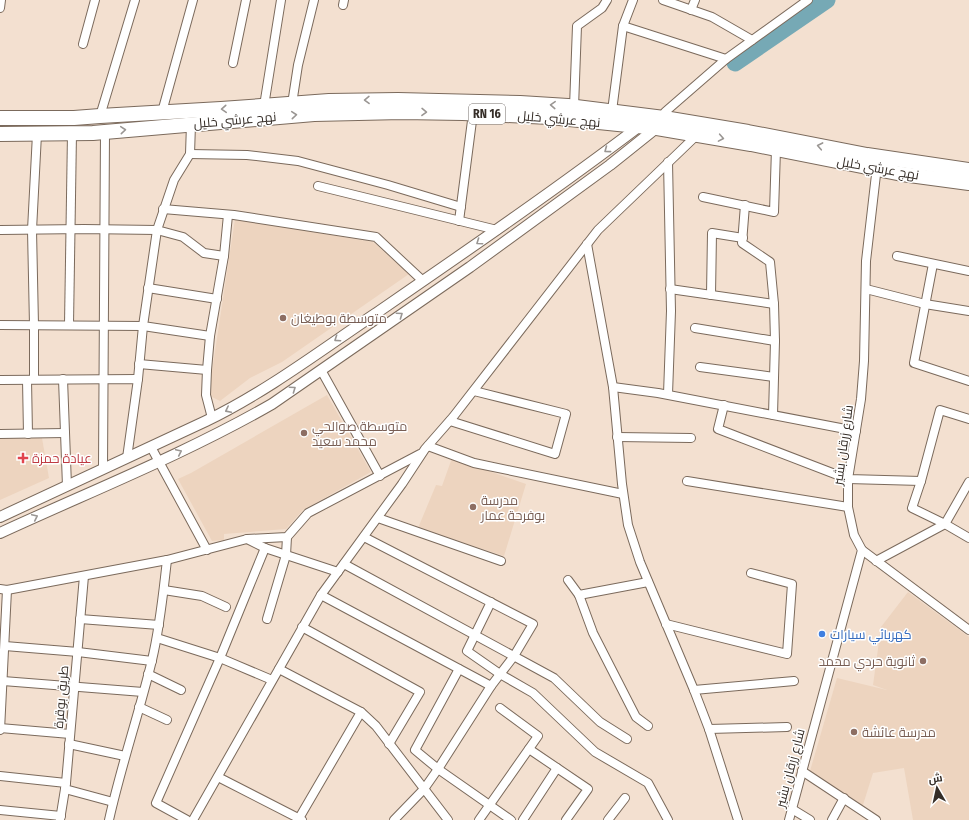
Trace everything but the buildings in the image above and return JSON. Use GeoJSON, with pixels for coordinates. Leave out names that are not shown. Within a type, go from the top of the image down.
{"type":"FeatureCollection","features":[{"type":"Feature","properties":{"kind":"highway","name":"نهج عرشي خليل"},"geometry":{"type":"LineString","coordinates":[[0,118],[74,118],[329,101],[398,100],[513,103],[574,107],[612,111],[660,119],[877,163],[957,182],[969,183]]}},
{"type":"Feature","properties":{"kind":"highway","name":"نهج عرشي خليل"},"geometry":{"type":"LineString","coordinates":[[0,134],[105,132],[314,114],[402,112],[473,113],[550,117],[638,127],[660,119],[698,134],[776,149],[877,163],[969,170]]}},
{"type":"Feature","properties":{"kind":"street"},"geometry":{"type":"LineString","coordinates":[[0,8],[1,0]]}},
{"type":"Feature","properties":{"kind":"street"},"geometry":{"type":"LineString","coordinates":[[83,44],[95,0]]}},
{"type":"Feature","properties":{"kind":"street"},"geometry":{"type":"LineString","coordinates":[[100,116],[135,0]]}},
{"type":"Feature","properties":{"kind":"street"},"geometry":{"type":"LineString","coordinates":[[162,112],[193,0]]}},
{"type":"Feature","properties":{"kind":"street"},"geometry":{"type":"LineString","coordinates":[[233,63],[246,0]]}},
{"type":"Feature","properties":{"kind":"street"},"geometry":{"type":"LineString","coordinates":[[264,106],[281,0]]}},
{"type":"Feature","properties":{"kind":"street"},"geometry":{"type":"LineString","coordinates":[[292,104],[298,65],[314,0]]}},
{"type":"Feature","properties":{"kind":"street"},"geometry":{"type":"LineString","coordinates":[[574,107],[578,26],[602,8],[607,0]]}},
{"type":"Feature","properties":{"kind":"street"},"geometry":{"type":"LineString","coordinates":[[612,111],[623,26],[633,0]]}},
{"type":"Feature","properties":{"kind":"street"},"geometry":{"type":"LineString","coordinates":[[663,0],[712,18],[752,40]]}},
{"type":"Feature","properties":{"kind":"street"},"geometry":{"type":"LineString","coordinates":[[691,10],[695,0]]}},
{"type":"Feature","properties":{"kind":"street"},"geometry":{"type":"LineString","coordinates":[[0,533],[158,462],[243,421],[272,404],[470,267],[610,165],[726,59],[808,0]]}},
{"type":"Feature","properties":{"kind":"street"},"geometry":{"type":"LineString","coordinates":[[623,26],[726,59]]}},
{"type":"Feature","properties":{"kind":"street"},"geometry":{"type":"LineString","coordinates":[[459,221],[473,113]]}},
{"type":"Feature","properties":{"kind":"street"},"geometry":{"type":"LineString","coordinates":[[127,458],[138,379],[148,288],[157,230],[174,180],[190,154],[192,124]]}},
{"type":"Feature","properties":{"kind":"street"},"geometry":{"type":"LineString","coordinates":[[0,517],[234,407],[497,230],[554,190],[638,127]]}},
{"type":"Feature","properties":{"kind":"street"},"geometry":{"type":"LineString","coordinates":[[103,468],[105,132]]}},
{"type":"Feature","properties":{"kind":"street"},"geometry":{"type":"LineString","coordinates":[[69,325],[72,133]]}},
{"type":"Feature","properties":{"kind":"street"},"geometry":{"type":"LineString","coordinates":[[28,434],[34,326],[32,230],[37,134]]}},
{"type":"Feature","properties":{"kind":"street"},"geometry":{"type":"LineString","coordinates":[[193,820],[320,596],[378,518],[422,454],[474,391],[598,230],[698,134]]}},
{"type":"Feature","properties":{"kind":"street"},"geometry":{"type":"LineString","coordinates":[[704,197],[774,212],[776,149]]}},
{"type":"Feature","properties":{"kind":"street"},"geometry":{"type":"LineString","coordinates":[[190,154],[247,154],[298,161],[388,185],[461,207]]}},
{"type":"Feature","properties":{"kind":"street"},"geometry":{"type":"LineString","coordinates":[[668,162],[671,311],[668,394]]}},
{"type":"Feature","properties":{"kind":"street","name":"شارع زرقان بشير"},"geometry":{"type":"LineString","coordinates":[[789,820],[862,550],[854,535],[848,507],[848,479],[861,399],[864,361],[866,261],[877,163]]}},
{"type":"Feature","properties":{"kind":"street"},"geometry":{"type":"LineString","coordinates":[[318,186],[497,230]]}},
{"type":"Feature","properties":{"kind":"street"},"geometry":{"type":"LineString","coordinates":[[745,205],[742,242],[770,262],[774,304],[775,341],[773,415]]}},
{"type":"Feature","properties":{"kind":"street"},"geometry":{"type":"LineString","coordinates":[[163,209],[228,215],[376,236],[424,280]]}},
{"type":"Feature","properties":{"kind":"street"},"geometry":{"type":"LineString","coordinates":[[212,418],[206,395],[207,370],[210,336],[224,256],[228,215]]}},
{"type":"Feature","properties":{"kind":"street"},"geometry":{"type":"LineString","coordinates":[[0,230],[157,230],[183,237],[204,253],[224,256]]}},
{"type":"Feature","properties":{"kind":"street"},"geometry":{"type":"LineString","coordinates":[[711,295],[712,233],[743,238]]}},
{"type":"Feature","properties":{"kind":"street"},"geometry":{"type":"LineString","coordinates":[[587,244],[613,388],[628,525],[640,562],[709,729],[738,820]]}},
{"type":"Feature","properties":{"kind":"street"},"geometry":{"type":"LineString","coordinates":[[897,256],[969,271]]}},
{"type":"Feature","properties":{"kind":"street"},"geometry":{"type":"LineString","coordinates":[[933,264],[914,363],[969,381]]}},
{"type":"Feature","properties":{"kind":"street"},"geometry":{"type":"LineString","coordinates":[[148,288],[217,299]]}},
{"type":"Feature","properties":{"kind":"street"},"geometry":{"type":"LineString","coordinates":[[670,289],[774,304]]}},
{"type":"Feature","properties":{"kind":"street"},"geometry":{"type":"LineString","coordinates":[[866,289],[925,304],[969,311]]}},
{"type":"Feature","properties":{"kind":"street"},"geometry":{"type":"LineString","coordinates":[[0,325],[143,326],[210,336]]}},
{"type":"Feature","properties":{"kind":"street"},"geometry":{"type":"LineString","coordinates":[[695,328],[775,341]]}},
{"type":"Feature","properties":{"kind":"street"},"geometry":{"type":"LineString","coordinates":[[139,364],[207,370]]}},
{"type":"Feature","properties":{"kind":"street"},"geometry":{"type":"LineString","coordinates":[[700,367],[774,377]]}},
{"type":"Feature","properties":{"kind":"street"},"geometry":{"type":"LineString","coordinates":[[321,370],[380,476]]}},
{"type":"Feature","properties":{"kind":"street"},"geometry":{"type":"LineString","coordinates":[[63,379],[66,486]]}},
{"type":"Feature","properties":{"kind":"street"},"geometry":{"type":"LineString","coordinates":[[0,380],[138,379]]}},
{"type":"Feature","properties":{"kind":"street"},"geometry":{"type":"LineString","coordinates":[[613,388],[668,394],[856,431]]}},
{"type":"Feature","properties":{"kind":"street"},"geometry":{"type":"LineString","coordinates":[[450,421],[555,454],[566,414],[474,391]]}},
{"type":"Feature","properties":{"kind":"street"},"geometry":{"type":"LineString","coordinates":[[724,405],[718,429],[848,479],[921,481]]}},
{"type":"Feature","properties":{"kind":"street"},"geometry":{"type":"LineString","coordinates":[[969,419],[940,410],[921,481],[912,508],[945,524],[969,538]]}},
{"type":"Feature","properties":{"kind":"street"},"geometry":{"type":"LineString","coordinates":[[0,434],[65,433]]}},
{"type":"Feature","properties":{"kind":"street"},"geometry":{"type":"LineString","coordinates":[[618,437],[691,438]]}},
{"type":"Feature","properties":{"kind":"street"},"geometry":{"type":"LineString","coordinates":[[428,446],[474,463],[624,494]]}},
{"type":"Feature","properties":{"kind":"street"},"geometry":{"type":"LineString","coordinates":[[151,447],[207,550]]}},
{"type":"Feature","properties":{"kind":"street"},"geometry":{"type":"LineString","coordinates":[[267,619],[286,555],[287,537],[308,513],[422,454]]}},
{"type":"Feature","properties":{"kind":"street"},"geometry":{"type":"LineString","coordinates":[[688,480],[848,507]]}},
{"type":"Feature","properties":{"kind":"street"},"geometry":{"type":"LineString","coordinates":[[876,561],[945,524],[969,482]]}},
{"type":"Feature","properties":{"kind":"street"},"geometry":{"type":"LineString","coordinates":[[378,518],[501,561]]}},
{"type":"Feature","properties":{"kind":"street"},"geometry":{"type":"LineString","coordinates":[[364,536],[533,624],[514,656],[491,686],[424,789],[394,820]]}},
{"type":"Feature","properties":{"kind":"street"},"geometry":{"type":"LineString","coordinates":[[70,734],[0,728],[5,646],[4,590],[167,560],[247,539],[287,537]]}},
{"type":"Feature","properties":{"kind":"street"},"geometry":{"type":"LineString","coordinates":[[247,539],[265,548],[338,572]]}},
{"type":"Feature","properties":{"kind":"street"},"geometry":{"type":"LineString","coordinates":[[187,820],[156,803],[220,658],[265,548]]}},
{"type":"Feature","properties":{"kind":"street"},"geometry":{"type":"LineString","coordinates":[[862,550],[969,630]]}},
{"type":"Feature","properties":{"kind":"street"},"geometry":{"type":"LineString","coordinates":[[109,820],[125,756],[152,661],[159,625],[167,560]]}},
{"type":"Feature","properties":{"kind":"street"},"geometry":{"type":"LineString","coordinates":[[344,564],[554,678],[600,722],[627,739]]}},
{"type":"Feature","properties":{"kind":"street"},"geometry":{"type":"LineString","coordinates":[[666,624],[787,654],[792,584],[751,573]]}},
{"type":"Feature","properties":{"kind":"street","name":"طريق بوقرة"},"geometry":{"type":"LineString","coordinates":[[60,818],[65,786],[84,576]]}},
{"type":"Feature","properties":{"kind":"street"},"geometry":{"type":"LineString","coordinates":[[568,580],[579,595],[593,633],[636,717],[648,726]]}},
{"type":"Feature","properties":{"kind":"street"},"geometry":{"type":"LineString","coordinates":[[579,595],[648,582]]}},
{"type":"Feature","properties":{"kind":"street"},"geometry":{"type":"LineString","coordinates":[[164,590],[202,596],[226,607]]}},
{"type":"Feature","properties":{"kind":"street"},"geometry":{"type":"LineString","coordinates":[[320,596],[491,686]]}},
{"type":"Feature","properties":{"kind":"street"},"geometry":{"type":"LineString","coordinates":[[491,602],[467,651],[500,674],[533,693],[595,752],[648,783],[668,820]]}},
{"type":"Feature","properties":{"kind":"street"},"geometry":{"type":"LineString","coordinates":[[80,618],[159,625]]}},
{"type":"Feature","properties":{"kind":"street"},"geometry":{"type":"LineString","coordinates":[[302,626],[420,692],[389,744]]}},
{"type":"Feature","properties":{"kind":"street"},"geometry":{"type":"LineString","coordinates":[[157,638],[220,658],[272,680]]}},
{"type":"Feature","properties":{"kind":"street"},"geometry":{"type":"LineString","coordinates":[[5,646],[78,652],[152,661]]}},
{"type":"Feature","properties":{"kind":"street"},"geometry":{"type":"LineString","coordinates":[[459,668],[415,750],[511,820]]}},
{"type":"Feature","properties":{"kind":"street"},"geometry":{"type":"LineString","coordinates":[[279,669],[361,712],[376,726],[448,820]]}},
{"type":"Feature","properties":{"kind":"street"},"geometry":{"type":"LineString","coordinates":[[148,674],[181,690]]}},
{"type":"Feature","properties":{"kind":"street"},"geometry":{"type":"LineString","coordinates":[[3,681],[143,692]]}},
{"type":"Feature","properties":{"kind":"street"},"geometry":{"type":"LineString","coordinates":[[694,690],[794,681]]}},
{"type":"Feature","properties":{"kind":"street"},"geometry":{"type":"LineString","coordinates":[[139,707],[167,720]]}},
{"type":"Feature","properties":{"kind":"street"},"geometry":{"type":"LineString","coordinates":[[479,820],[538,736],[500,708]]}},
{"type":"Feature","properties":{"kind":"street"},"geometry":{"type":"LineString","coordinates":[[218,777],[300,819],[361,712]]}},
{"type":"Feature","properties":{"kind":"street"},"geometry":{"type":"LineString","coordinates":[[709,729],[787,727]]}},
{"type":"Feature","properties":{"kind":"street"},"geometry":{"type":"LineString","coordinates":[[69,744],[125,756]]}},
{"type":"Feature","properties":{"kind":"street"},"geometry":{"type":"LineString","coordinates":[[529,749],[588,789],[566,820]]}},
{"type":"Feature","properties":{"kind":"street"},"geometry":{"type":"LineString","coordinates":[[523,820],[557,768]]}},
{"type":"Feature","properties":{"kind":"street"},"geometry":{"type":"LineString","coordinates":[[802,771],[876,820]]}},
{"type":"Feature","properties":{"kind":"street"},"geometry":{"type":"LineString","coordinates":[[0,776],[65,786],[113,802]]}},
{"type":"Feature","properties":{"kind":"street"},"geometry":{"type":"LineString","coordinates":[[608,820],[625,798]]}},
{"type":"Feature","properties":{"kind":"street"},"geometry":{"type":"LineString","coordinates":[[832,820],[844,798]]}},
{"type":"Feature","properties":{"kind":"street"},"geometry":{"type":"LineString","coordinates":[[792,809],[810,820]]}},
{"type":"Feature","properties":{"kind":"street"},"geometry":{"type":"LineString","coordinates":[[0,810],[60,818]]}},
{"type":"Feature","properties":{"kind":"shaded area","name":"متوسطة بوطيغان"},"geometry":{"type":"Polygon","coordinates":[[[235,219],[373,242],[409,274],[282,362],[250,378],[220,401],[212,397],[209,391],[235,219]]]}},
{"type":"Feature","properties":{"kind":"shaded area","name":"متوسطة صوالحي محمد سعيد"},"geometry":{"type":"Polygon","coordinates":[[[327,395],[371,472],[303,510],[286,529],[224,534],[224,540],[212,541],[178,479],[327,395]]]}},
{"type":"Feature","properties":{"kind":"shaded area","name":"عيادة حمزة"},"geometry":{"type":"Polygon","coordinates":[[[0,438],[42,438],[49,478],[0,500],[0,438]]]}},
{"type":"Feature","properties":{"kind":"shaded area","name":"مدرسة بوفرحة عمار"},"geometry":{"type":"Polygon","coordinates":[[[452,458],[526,484],[504,556],[418,528],[436,485],[442,486],[452,458]]]}},
{"type":"Feature","properties":{"kind":"shaded area"},"geometry":{"type":"Polygon","coordinates":[[[908,592],[969,637],[969,820],[913,820],[904,768],[873,773],[862,808],[810,771],[837,678],[887,690],[873,685],[881,627],[908,592]]]}},
{"type":"Feature","properties":{"kind":"waterway"},"geometry":{"type":"LineString","coordinates":[[735,63],[827,0]]}},
{"type":"Feature","properties":{"kind":"place","name":"متوسطة بوطيغان"},"geometry":{"type":"Point","coordinates":[283,318]}},
{"type":"Feature","properties":{"kind":"place","name":"متوسطة صوالحي محمد سعيد"},"geometry":{"type":"Point","coordinates":[304,433]}},
{"type":"Feature","properties":{"kind":"place","name":"عيادة حمزة"},"geometry":{"type":"Point","coordinates":[23,458]}},
{"type":"Feature","properties":{"kind":"place","name":"مدرسة بوفرحة عمار"},"geometry":{"type":"Point","coordinates":[473,507]}},
{"type":"Feature","properties":{"kind":"place","name":"كهربائي سيارات"},"geometry":{"type":"Point","coordinates":[822,634]}},
{"type":"Feature","properties":{"kind":"place","name":"ثانوية حردي محمد"},"geometry":{"type":"Point","coordinates":[923,661]}},
{"type":"Feature","properties":{"kind":"place","name":"مدرسة عائشة"},"geometry":{"type":"Point","coordinates":[854,732]}}]}
